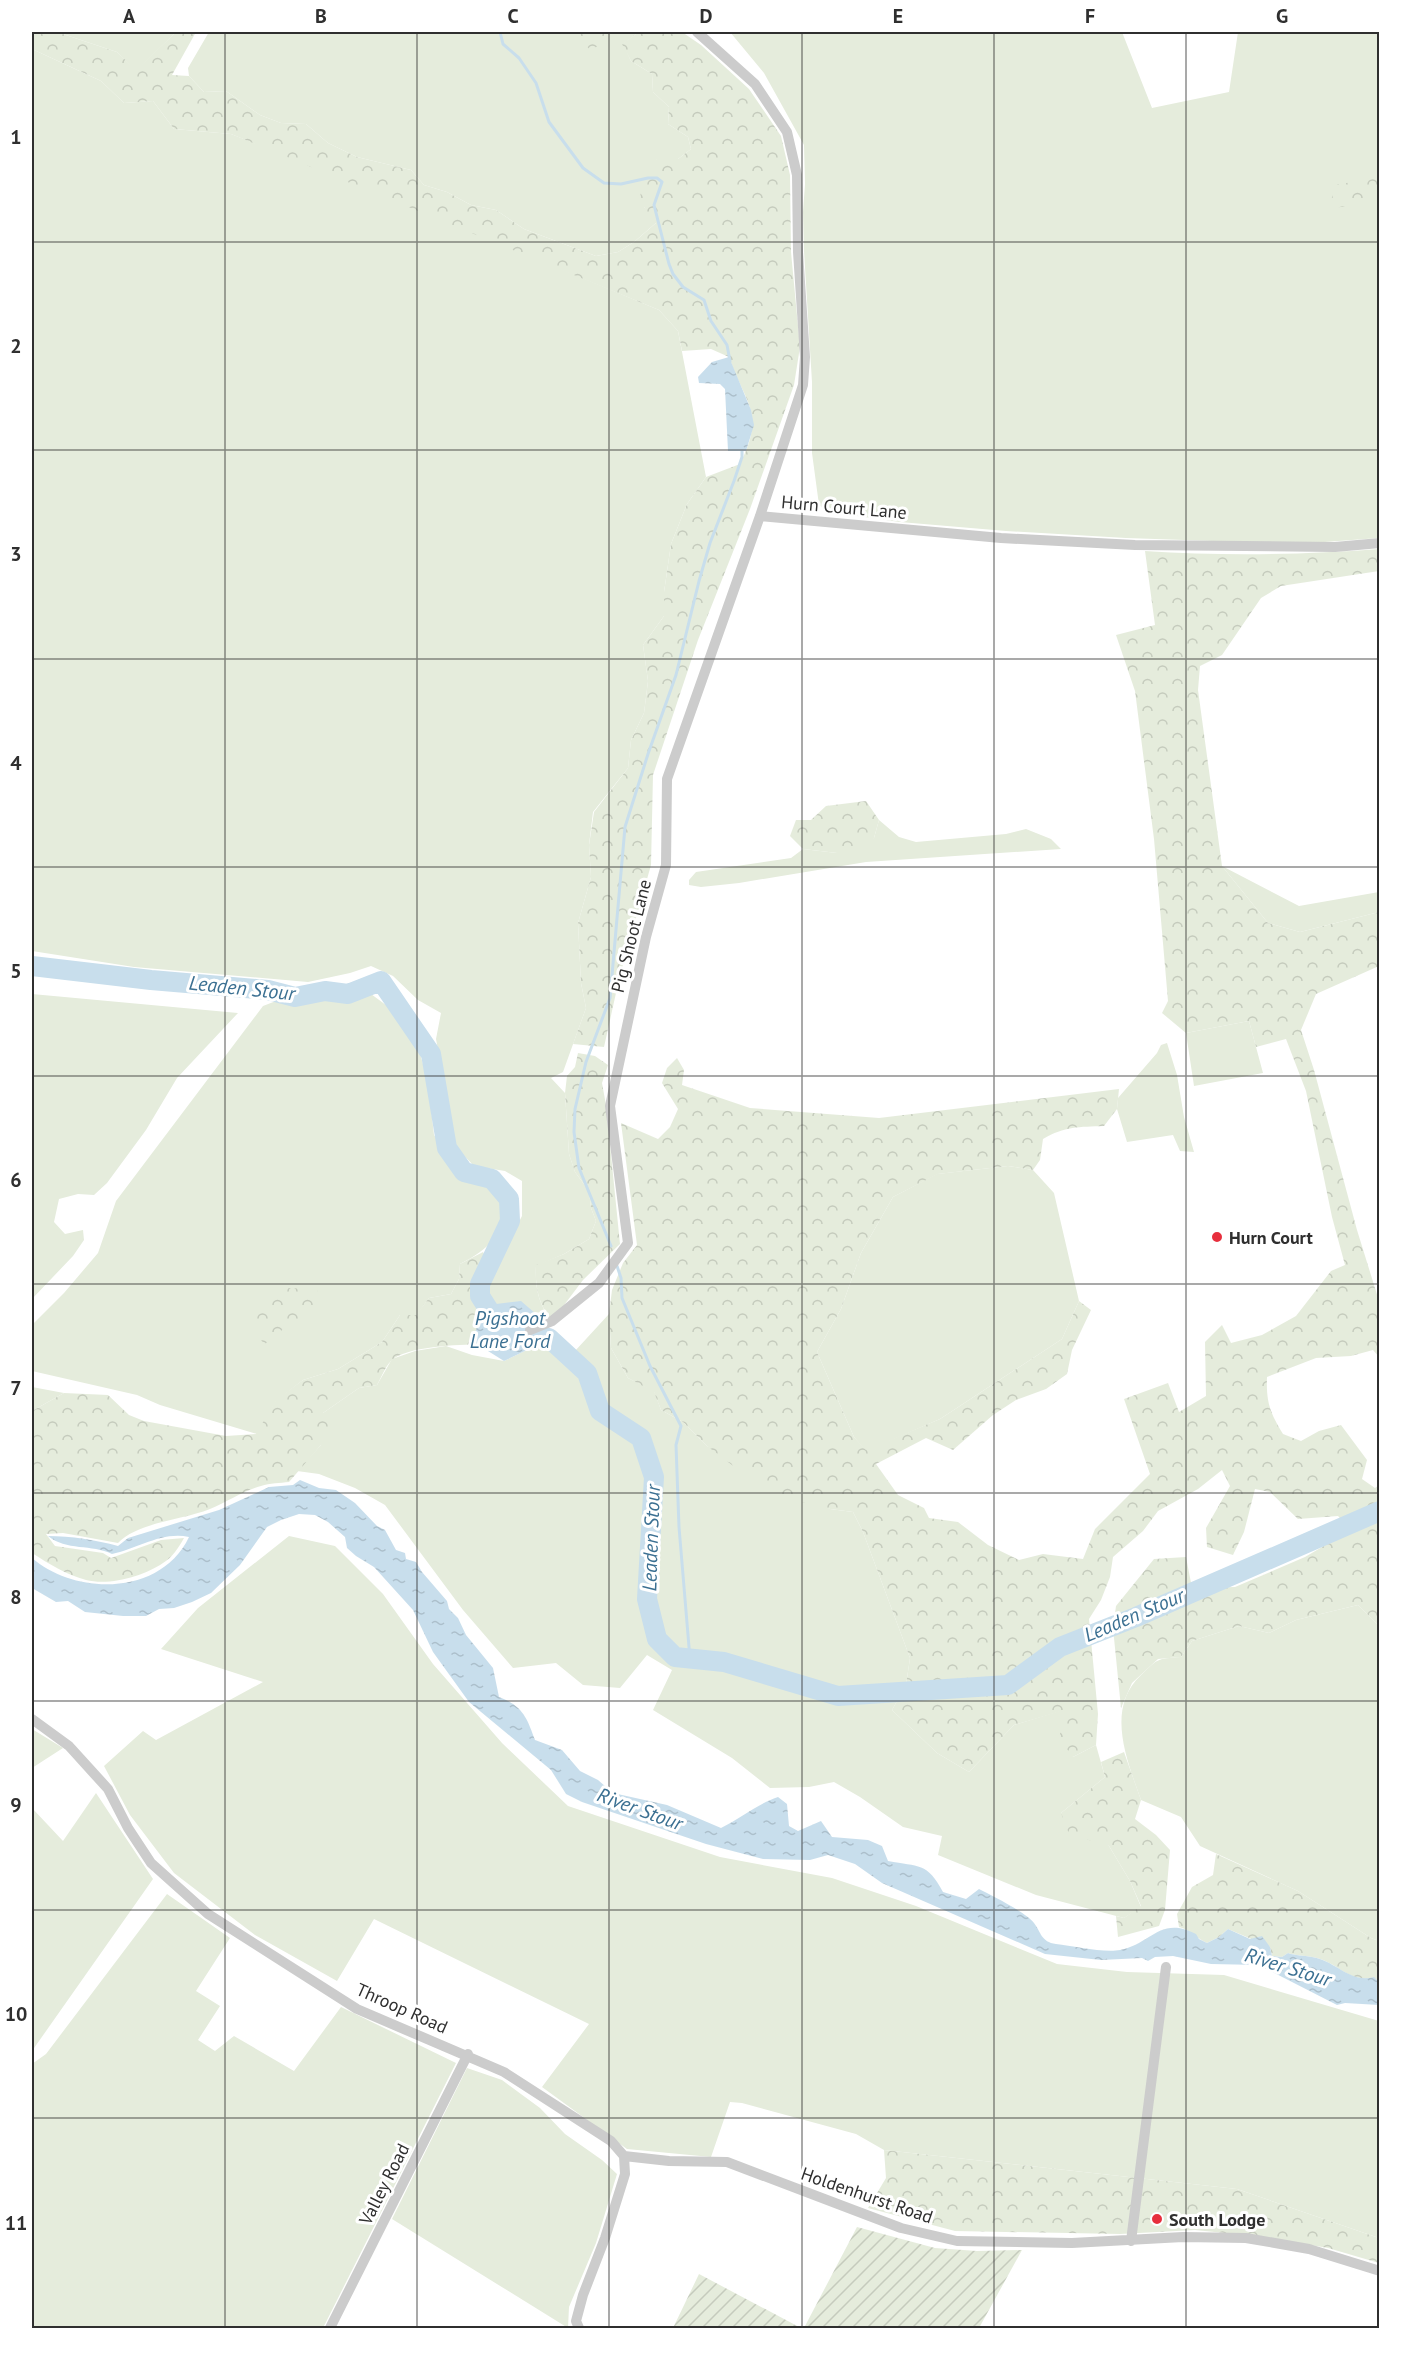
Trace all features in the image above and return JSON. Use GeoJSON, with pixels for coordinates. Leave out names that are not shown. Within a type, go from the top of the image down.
{"type":"FeatureCollection","features":[{"type":"Feature","properties":{"kind":"street","name":"Hurn Court Lane"},"geometry":{"type":"LineString","coordinates":[[697,32],[755,84],[787,132],[797,175],[798,252],[805,357],[803,385],[760,516],[1001,538],[1124,544],[1335,547],[1380,543]]}},
{"type":"Feature","properties":{"kind":"street","name":"Pig Shoot Lane"},"geometry":{"type":"LineString","coordinates":[[530,1330],[552,1321],[599,1283],[628,1243],[610,1106],[646,937],[666,865],[667,779],[760,516]]}},
{"type":"Feature","properties":{"kind":"street","name":"Throop Road"},"geometry":{"type":"LineString","coordinates":[[32,1719],[69,1746],[84,1762],[108,1789],[128,1828],[151,1863],[208,1914],[357,2009],[468,2054],[512,2076],[611,2141],[624,2156]]}},
{"type":"Feature","properties":{"kind":"street"},"geometry":{"type":"LineString","coordinates":[[1131,2241],[1166,1967]]}},
{"type":"Feature","properties":{"kind":"street","name":"Valley Road"},"geometry":{"type":"LineString","coordinates":[[330,2328],[468,2054]]}},
{"type":"Feature","properties":{"kind":"street"},"geometry":{"type":"LineString","coordinates":[[579,2328],[576,2321],[583,2295],[621,2191],[626,2166],[624,2156]]}},
{"type":"Feature","properties":{"kind":"street","name":"Holdenhurst Road"},"geometry":{"type":"LineString","coordinates":[[624,2156],[669,2161],[728,2162],[901,2228],[957,2241],[1072,2243],[1184,2237],[1246,2238],[1309,2249],[1380,2271]]}},
{"type":"Feature","properties":{"kind":"green space"},"geometry":{"type":"Polygon","coordinates":[[[32,32],[57,32],[117,52],[136,70],[176,32],[196,32],[172,75],[189,76],[204,92],[226,91],[260,115],[281,123],[306,124],[328,143],[357,157],[411,170],[424,185],[447,192],[471,205],[496,210],[524,229],[596,256],[618,252],[656,223],[641,200],[642,181],[648,169],[657,159],[678,159],[691,149],[688,137],[668,124],[669,107],[653,92],[652,74],[631,61],[622,44],[639,32],[682,32],[701,45],[749,89],[781,136],[790,175],[791,252],[800,347],[794,385],[750,509],[698,640],[653,775],[651,865],[620,975],[604,1047],[573,1044],[586,1008],[581,983],[578,923],[591,877],[589,845],[594,812],[628,768],[631,740],[644,713],[648,681],[643,645],[664,616],[664,592],[671,544],[687,504],[706,477],[740,464],[748,446],[752,432],[750,409],[729,357],[711,349],[682,351],[678,331],[659,310],[231,134],[174,129],[153,101],[124,103],[101,81],[32,49],[32,32]]]}},
{"type":"Feature","properties":{"kind":"green space"},"geometry":{"type":"Polygon","coordinates":[[[57,32],[176,32],[136,71],[117,52],[57,32]]]}},
{"type":"Feature","properties":{"kind":"green space"},"geometry":{"type":"Polygon","coordinates":[[[209,32],[639,32],[623,44],[631,61],[652,74],[653,92],[669,107],[668,124],[688,137],[691,149],[678,159],[657,159],[644,207],[657,222],[634,242],[618,252],[596,256],[524,229],[496,210],[471,205],[447,192],[424,185],[411,170],[357,157],[328,143],[306,124],[281,123],[260,115],[226,91],[204,92],[189,76],[188,68],[209,32]]]}},
{"type":"Feature","properties":{"kind":"green space"},"geometry":{"type":"Polygon","coordinates":[[[577,32],[609,32],[605,42],[591,50],[578,40],[577,32]]]}},
{"type":"Feature","properties":{"kind":"green space"},"geometry":{"type":"Polygon","coordinates":[[[730,32],[1122,32],[1152,108],[1229,92],[1238,32],[1379,32],[1379,538],[1297,544],[1006,531],[900,522],[828,512],[819,505],[812,453],[812,382],[804,251],[804,145],[764,73],[730,32]]]}},
{"type":"Feature","properties":{"kind":"green space"},"geometry":{"type":"Polygon","coordinates":[[[32,49],[101,81],[124,103],[153,101],[174,129],[231,134],[327,171],[659,310],[678,331],[706,477],[687,504],[671,544],[664,592],[664,616],[643,645],[648,681],[644,713],[631,740],[628,768],[593,812],[589,845],[591,877],[578,923],[581,983],[586,1008],[563,1072],[551,1078],[565,1093],[569,1154],[575,1172],[589,1191],[591,1208],[596,1221],[589,1239],[564,1254],[536,1266],[538,1295],[552,1321],[538,1331],[506,1318],[488,1303],[493,1271],[522,1216],[522,1181],[505,1171],[474,1166],[451,1142],[436,1039],[441,1013],[418,1000],[393,976],[371,966],[308,982],[134,967],[32,951],[32,49]]]}},
{"type":"Feature","properties":{"kind":"green space"},"geometry":{"type":"Polygon","coordinates":[[[1379,178],[1379,203],[1331,208],[1333,185],[1379,178]]]}},
{"type":"Feature","properties":{"kind":"green space"},"geometry":{"type":"Polygon","coordinates":[[[1379,549],[1379,571],[1281,586],[1261,598],[1222,655],[1200,666],[1198,690],[1222,866],[1268,923],[1300,932],[1379,912],[1379,966],[1316,994],[1301,1030],[1379,1301],[1379,1357],[1373,1350],[1351,1356],[1316,1358],[1267,1377],[1267,1386],[1270,1407],[1283,1434],[1301,1441],[1319,1431],[1341,1425],[1367,1460],[1362,1479],[1375,1488],[1379,1485],[1379,1626],[1358,1605],[1296,1620],[1269,1633],[1239,1626],[1192,1641],[1181,1657],[1158,1659],[1132,1683],[1121,1708],[1113,1628],[1116,1606],[1154,1559],[1186,1557],[1192,1588],[1235,1587],[1305,1557],[1351,1530],[1338,1516],[1298,1519],[1270,1492],[1255,1489],[1244,1532],[1233,1555],[1207,1547],[1206,1528],[1230,1486],[1222,1470],[1198,1489],[1158,1511],[1143,1531],[1113,1557],[1110,1577],[1101,1600],[1089,1619],[1098,1714],[1096,1745],[1073,1757],[1059,1739],[1065,1710],[1014,1725],[969,1772],[937,1753],[892,1710],[906,1685],[910,1658],[863,1532],[853,1512],[786,1498],[749,1478],[707,1446],[683,1422],[661,1410],[654,1392],[628,1378],[611,1348],[609,1314],[612,1290],[623,1263],[637,1245],[621,1123],[658,1139],[670,1127],[678,1109],[662,1083],[667,1068],[677,1058],[684,1070],[682,1085],[750,1108],[879,1118],[1119,1089],[1117,1109],[1104,1126],[1065,1129],[1043,1139],[1040,1160],[1033,1170],[1008,1166],[938,1174],[893,1197],[861,1253],[841,1309],[817,1352],[854,1437],[866,1450],[940,1419],[1062,1339],[1079,1301],[1091,1310],[1072,1350],[1067,1374],[1046,1389],[1016,1400],[993,1415],[953,1450],[926,1438],[876,1464],[898,1495],[924,1508],[929,1518],[958,1522],[988,1545],[1019,1560],[1043,1554],[1083,1559],[1095,1529],[1150,1474],[1124,1399],[1168,1383],[1179,1412],[1206,1396],[1205,1342],[1222,1325],[1231,1343],[1262,1335],[1296,1316],[1331,1271],[1345,1265],[1332,1217],[1306,1091],[1286,1039],[1256,1047],[1249,1021],[1186,1033],[1162,1013],[1168,1001],[1154,839],[1135,691],[1116,635],[1155,625],[1145,551],[1262,554],[1379,549]]]}},
{"type":"Feature","properties":{"kind":"green space"},"geometry":{"type":"Polygon","coordinates":[[[866,801],[879,820],[874,838],[864,853],[803,849],[790,836],[796,820],[811,820],[826,806],[866,801]]]}},
{"type":"Feature","properties":{"kind":"green space"},"geometry":{"type":"Polygon","coordinates":[[[879,820],[899,837],[916,842],[1006,834],[1026,829],[1051,839],[1061,849],[866,862],[739,883],[701,887],[689,885],[689,880],[696,872],[791,858],[803,849],[837,853],[874,838],[879,820]]]}},
{"type":"Feature","properties":{"kind":"green space"},"geometry":{"type":"Polygon","coordinates":[[[1222,866],[1299,906],[1379,892],[1379,912],[1300,932],[1268,923],[1222,866]]]}},
{"type":"Feature","properties":{"kind":"green space"},"geometry":{"type":"Polygon","coordinates":[[[32,994],[238,1013],[177,1078],[146,1130],[107,1183],[94,1195],[78,1194],[59,1199],[54,1222],[65,1234],[83,1230],[84,1240],[73,1256],[32,1299],[32,994]]]}},
{"type":"Feature","properties":{"kind":"green space"},"geometry":{"type":"Polygon","coordinates":[[[371,994],[394,1011],[419,1050],[428,1082],[434,1135],[462,1178],[487,1184],[504,1200],[501,1223],[493,1240],[480,1252],[460,1264],[459,1279],[451,1294],[429,1298],[416,1316],[400,1315],[382,1342],[338,1369],[303,1380],[276,1401],[257,1434],[160,1405],[137,1395],[32,1371],[32,1325],[64,1293],[98,1253],[116,1201],[263,1006],[276,1001],[327,1001],[371,994]]]}},
{"type":"Feature","properties":{"kind":"green space"},"geometry":{"type":"Polygon","coordinates":[[[1249,1021],[1263,1073],[1194,1086],[1186,1033],[1249,1021]]]}},
{"type":"Feature","properties":{"kind":"green space"},"geometry":{"type":"Polygon","coordinates":[[[1167,1043],[1177,1075],[1184,1117],[1194,1152],[1180,1151],[1173,1135],[1127,1142],[1117,1109],[1118,1098],[1157,1053],[1161,1045],[1167,1043]]]}},
{"type":"Feature","properties":{"kind":"green space"},"geometry":{"type":"Polygon","coordinates":[[[578,1053],[595,1056],[608,1065],[602,1083],[620,1244],[583,1280],[552,1321],[538,1295],[536,1265],[564,1254],[589,1239],[596,1221],[591,1208],[589,1191],[575,1172],[569,1154],[565,1093],[567,1076],[575,1067],[578,1053]]]}},
{"type":"Feature","properties":{"kind":"green space"},"geometry":{"type":"Polygon","coordinates":[[[1008,1166],[1033,1170],[1054,1193],[1079,1301],[1062,1339],[940,1419],[866,1451],[854,1437],[817,1352],[841,1309],[861,1253],[893,1197],[937,1174],[1008,1166]]]}},
{"type":"Feature","properties":{"kind":"green space"},"geometry":{"type":"Polygon","coordinates":[[[483,1252],[493,1271],[497,1287],[488,1303],[487,1314],[498,1326],[480,1344],[420,1349],[398,1356],[391,1361],[377,1385],[359,1388],[323,1413],[332,1425],[321,1445],[289,1482],[254,1488],[199,1513],[137,1530],[118,1543],[63,1533],[46,1534],[55,1546],[103,1553],[111,1558],[161,1540],[184,1538],[166,1561],[155,1568],[126,1579],[105,1582],[86,1580],[65,1572],[32,1553],[32,1411],[64,1393],[108,1395],[129,1415],[144,1421],[226,1436],[256,1434],[276,1400],[303,1380],[338,1369],[382,1342],[400,1315],[416,1315],[429,1298],[451,1294],[459,1279],[460,1264],[483,1252]]]}},
{"type":"Feature","properties":{"kind":"green space"},"geometry":{"type":"Polygon","coordinates":[[[286,1288],[317,1289],[318,1302],[312,1325],[287,1326],[265,1344],[253,1333],[259,1307],[286,1288]]]}},
{"type":"Feature","properties":{"kind":"green space"},"geometry":{"type":"Polygon","coordinates":[[[609,1314],[611,1348],[628,1378],[654,1391],[661,1410],[683,1422],[707,1446],[830,1509],[853,1512],[863,1532],[910,1658],[906,1685],[892,1710],[937,1753],[969,1772],[1014,1725],[1066,1709],[1073,1757],[1096,1745],[1105,1777],[1061,1813],[1109,1846],[1130,1881],[1141,1907],[1124,1918],[1036,1895],[938,1855],[942,1836],[903,1827],[834,1782],[809,1787],[770,1788],[732,1758],[653,1710],[672,1670],[647,1655],[620,1688],[583,1685],[556,1663],[513,1668],[463,1610],[385,1505],[355,1488],[319,1474],[297,1471],[321,1445],[323,1413],[359,1388],[377,1385],[392,1359],[415,1351],[446,1346],[472,1355],[504,1361],[527,1350],[541,1347],[549,1338],[575,1351],[609,1314]]]}},
{"type":"Feature","properties":{"kind":"green space"},"geometry":{"type":"Polygon","coordinates":[[[32,1387],[64,1393],[32,1411],[32,1387]]]}},
{"type":"Feature","properties":{"kind":"green space"},"geometry":{"type":"Polygon","coordinates":[[[289,1536],[335,1546],[383,1594],[433,1664],[502,1743],[568,1806],[720,1857],[832,1878],[916,1906],[1057,1964],[1127,1972],[1224,1975],[1379,2021],[1379,2238],[1237,2189],[884,2150],[856,2134],[742,2103],[730,2102],[711,2157],[627,2149],[542,2087],[589,2024],[374,1919],[337,1981],[255,1935],[174,1873],[130,1815],[104,1766],[143,1731],[156,1740],[263,1682],[161,1649],[198,1608],[289,1536]]]}},
{"type":"Feature","properties":{"kind":"green space"},"geometry":{"type":"Polygon","coordinates":[[[1358,1605],[1379,1626],[1379,1941],[1298,1891],[1200,1846],[1181,1817],[1141,1800],[1125,1752],[1121,1719],[1130,1688],[1141,1675],[1155,1662],[1181,1657],[1192,1641],[1239,1626],[1269,1633],[1296,1620],[1358,1605]]]}},
{"type":"Feature","properties":{"kind":"green space"},"geometry":{"type":"Polygon","coordinates":[[[32,1729],[63,1748],[32,1768],[32,1729]]]}},
{"type":"Feature","properties":{"kind":"green space"},"geometry":{"type":"Polygon","coordinates":[[[1124,1752],[1141,1800],[1135,1819],[1156,1835],[1170,1850],[1165,1910],[1159,1926],[1118,1937],[1116,1916],[1124,1918],[1141,1906],[1130,1881],[1109,1846],[1069,1834],[1061,1813],[1105,1777],[1101,1762],[1124,1752]]]}},
{"type":"Feature","properties":{"kind":"green space"},"geometry":{"type":"Polygon","coordinates":[[[96,1793],[153,1879],[32,2051],[32,1808],[63,1841],[96,1793]]]}},
{"type":"Feature","properties":{"kind":"green space"},"geometry":{"type":"Polygon","coordinates":[[[1216,1854],[1298,1891],[1379,1941],[1379,1982],[1374,1978],[1357,1978],[1328,1962],[1309,1956],[1288,1953],[1282,1957],[1272,1956],[1270,1947],[1228,1929],[1207,1943],[1179,1927],[1177,1914],[1192,1887],[1213,1875],[1216,1854]]]}},
{"type":"Feature","properties":{"kind":"green space"},"geometry":{"type":"Polygon","coordinates":[[[167,1894],[230,1938],[196,1991],[220,2006],[198,2040],[215,2051],[234,2036],[294,2071],[341,2007],[456,2063],[323,2328],[32,2328],[32,2064],[46,2054],[167,1894]]]}},
{"type":"Feature","properties":{"kind":"green space"},"geometry":{"type":"Polygon","coordinates":[[[467,2068],[502,2080],[540,2108],[565,2134],[602,2160],[617,2174],[596,2243],[569,2307],[568,2328],[392,2219],[467,2068]]]}},
{"type":"Feature","properties":{"kind":"green space"},"geometry":{"type":"Polygon","coordinates":[[[884,2150],[1237,2189],[1379,2238],[1379,2263],[1328,2248],[1264,2237],[1195,2230],[1120,2234],[955,2231],[868,2208],[886,2178],[884,2150]]]}},
{"type":"Feature","properties":{"kind":"green space"},"geometry":{"type":"Polygon","coordinates":[[[857,2227],[935,2248],[977,2251],[1022,2250],[979,2328],[804,2328],[857,2227]]]}},
{"type":"Feature","properties":{"kind":"green space"},"geometry":{"type":"Polygon","coordinates":[[[699,2274],[801,2328],[673,2328],[699,2274]]]}},
{"type":"Feature","properties":{"kind":"water"},"geometry":{"type":"Polygon","coordinates":[[[729,357],[751,410],[754,425],[746,451],[728,451],[725,389],[720,384],[699,383],[698,377],[712,362],[729,357]]]}},
{"type":"Feature","properties":{"kind":"water","name":"Pigshoot Lane Ford"},"geometry":{"type":"Polygon","coordinates":[[[521,1301],[536,1314],[549,1338],[541,1347],[527,1350],[504,1361],[472,1341],[477,1327],[496,1304],[521,1301]]]}},
{"type":"Feature","properties":{"kind":"water","name":"River Stour"},"geometry":{"type":"Polygon","coordinates":[[[300,1480],[319,1488],[336,1490],[355,1503],[377,1526],[385,1530],[396,1550],[405,1553],[406,1559],[416,1562],[447,1601],[449,1609],[458,1618],[466,1635],[493,1668],[499,1697],[519,1709],[535,1740],[562,1750],[580,1771],[598,1780],[613,1793],[667,1805],[721,1828],[763,1803],[778,1797],[787,1804],[789,1826],[798,1831],[821,1821],[832,1837],[868,1840],[882,1846],[888,1861],[915,1866],[927,1871],[943,1892],[966,1899],[979,1889],[1008,1904],[1030,1919],[1044,1939],[1051,1943],[1113,1951],[1131,1947],[1164,1929],[1184,1929],[1196,1934],[1199,1939],[1207,1943],[1228,1929],[1250,1939],[1262,1936],[1270,1947],[1272,1956],[1282,1957],[1288,1953],[1312,1957],[1328,1962],[1350,1975],[1374,1977],[1379,1982],[1379,2005],[1345,2003],[1337,2005],[1259,1965],[1211,1964],[1173,1956],[1155,1957],[1148,1961],[1142,1958],[1101,1960],[1045,1954],[882,1883],[855,1864],[828,1855],[810,1860],[763,1859],[706,1844],[582,1802],[566,1794],[551,1770],[469,1702],[433,1652],[413,1610],[374,1567],[347,1548],[345,1537],[328,1522],[315,1515],[299,1514],[267,1527],[240,1565],[211,1593],[174,1608],[159,1609],[146,1616],[85,1612],[68,1601],[56,1602],[32,1588],[32,1558],[50,1570],[71,1579],[94,1584],[116,1584],[139,1580],[159,1571],[176,1556],[189,1537],[159,1538],[112,1554],[63,1544],[48,1536],[83,1539],[118,1546],[128,1538],[219,1510],[269,1487],[293,1485],[300,1480]]]}},
{"type":"Feature","properties":{"kind":"waterway"},"geometry":{"type":"LineString","coordinates":[[500,32],[503,44],[519,58],[536,83],[549,122],[583,168],[604,183],[621,184],[648,178],[657,178],[662,182],[654,205],[669,264],[683,287],[704,300],[711,321],[727,345],[730,361]]}},
{"type":"Feature","properties":{"kind":"waterway"},"geometry":{"type":"LineString","coordinates":[[611,1246],[579,1168],[574,1132],[575,1109],[586,1062],[610,998],[625,827],[676,675],[710,543],[734,481],[742,457],[742,448]]}},
{"type":"Feature","properties":{"kind":"waterway","name":"Leaden Stour"},"geometry":{"type":"LineString","coordinates":[[32,966],[151,980],[268,990],[295,997],[325,991],[348,994],[381,981],[431,1054],[447,1148],[464,1172],[492,1179],[509,1199],[510,1221],[480,1284],[480,1296],[501,1329],[549,1338],[587,1373],[600,1411],[641,1438],[654,1477],[647,1599],[657,1639],[675,1657],[724,1662],[838,1696],[1008,1685],[1060,1647],[1136,1617],[1380,1511]]}},
{"type":"Feature","properties":{"kind":"waterway"},"geometry":{"type":"LineString","coordinates":[[617,1266],[621,1278],[622,1298],[650,1366],[681,1426],[676,1445],[679,1527],[690,1659]]}},
{"type":"Feature","properties":{"kind":"place","name":"Hurn Court"},"geometry":{"type":"Point","coordinates":[1217,1237]}},
{"type":"Feature","properties":{"kind":"place","name":"South Lodge"},"geometry":{"type":"Point","coordinates":[1157,2219]}}]}
